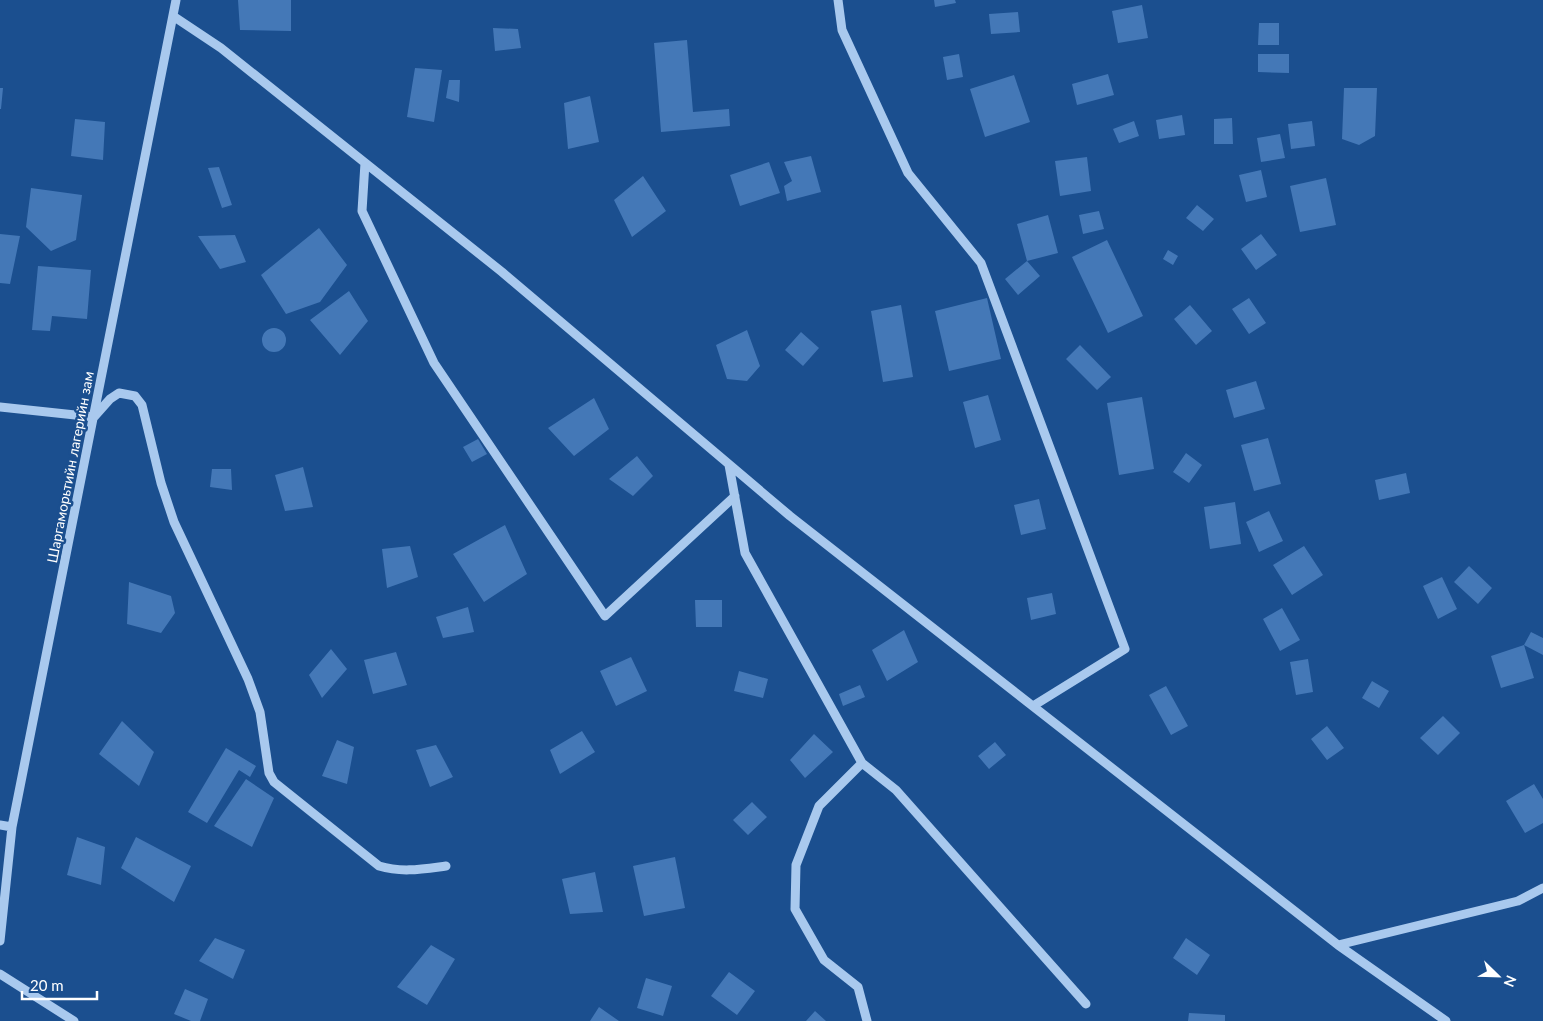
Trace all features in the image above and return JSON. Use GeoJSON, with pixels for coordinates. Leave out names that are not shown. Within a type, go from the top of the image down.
{"type":"FeatureCollection","features":[{"type":"Feature","properties":{"kind":"street","name":"Шаргаморьтийн лагерийн зам"},"geometry":{"type":"LineString","coordinates":[[0,941],[12,827],[176,0]]}},
{"type":"Feature","properties":{"kind":"street"},"geometry":{"type":"LineString","coordinates":[[838,0],[842,30],[908,173],[981,263],[1125,649],[1033,706]]}},
{"type":"Feature","properties":{"kind":"street"},"geometry":{"type":"LineString","coordinates":[[173,16],[221,48],[502,272],[790,516],[1338,945],[1446,1021]]}},
{"type":"Feature","properties":{"kind":"street"},"geometry":{"type":"LineString","coordinates":[[365,163],[362,211],[434,363],[605,616],[735,496]]}},
{"type":"Feature","properties":{"kind":"street"},"geometry":{"type":"LineString","coordinates":[[0,407],[94,417],[110,399],[119,393],[135,396],[142,405],[161,483],[174,522],[248,679],[260,712],[269,773],[274,782],[379,866],[393,871],[446,866]]}},
{"type":"Feature","properties":{"kind":"street"},"geometry":{"type":"LineString","coordinates":[[730,465],[745,553],[862,763],[896,790],[1086,1004]]}},
{"type":"Feature","properties":{"kind":"street"},"geometry":{"type":"LineString","coordinates":[[862,763],[819,806],[796,865],[796,909],[824,960],[858,987],[867,1021]]}},
{"type":"Feature","properties":{"kind":"street"},"geometry":{"type":"LineString","coordinates":[[0,825],[12,827]]}},
{"type":"Feature","properties":{"kind":"street"},"geometry":{"type":"LineString","coordinates":[[1338,945],[1518,900],[1543,888]]}},
{"type":"Feature","properties":{"kind":"street"},"geometry":{"type":"LineString","coordinates":[[0,974],[74,1021]]}},
{"type":"Feature","properties":{"kind":"building"},"geometry":{"type":"Polygon","coordinates":[[[238,0],[291,0],[291,31],[240,30],[238,0]]]}},
{"type":"Feature","properties":{"kind":"building"},"geometry":{"type":"Polygon","coordinates":[[[934,0],[955,0],[956,3],[935,7],[934,0]]]}},
{"type":"Feature","properties":{"kind":"building"},"geometry":{"type":"Polygon","coordinates":[[[1142,5],[1148,38],[1118,43],[1112,11],[1142,5]]]}},
{"type":"Feature","properties":{"kind":"building"},"geometry":{"type":"Polygon","coordinates":[[[1018,12],[1020,32],[991,34],[989,14],[1018,12]]]}},
{"type":"Feature","properties":{"kind":"building"},"geometry":{"type":"Polygon","coordinates":[[[1259,23],[1279,23],[1279,45],[1258,45],[1259,23]]]}},
{"type":"Feature","properties":{"kind":"building"},"geometry":{"type":"Polygon","coordinates":[[[493,28],[518,29],[521,48],[495,51],[493,28]]]}},
{"type":"Feature","properties":{"kind":"building"},"geometry":{"type":"Polygon","coordinates":[[[687,40],[693,112],[729,109],[730,126],[661,132],[654,43],[687,40]]]}},
{"type":"Feature","properties":{"kind":"building"},"geometry":{"type":"Polygon","coordinates":[[[959,54],[963,77],[947,80],[943,57],[959,54]]]}},
{"type":"Feature","properties":{"kind":"building"},"geometry":{"type":"Polygon","coordinates":[[[1258,54],[1289,54],[1289,73],[1258,72],[1258,54]]]}},
{"type":"Feature","properties":{"kind":"building"},"geometry":{"type":"Polygon","coordinates":[[[415,68],[442,70],[434,122],[407,117],[415,68]]]}},
{"type":"Feature","properties":{"kind":"building"},"geometry":{"type":"Polygon","coordinates":[[[1108,74],[1114,95],[1077,105],[1072,84],[1108,74]]]}},
{"type":"Feature","properties":{"kind":"building"},"geometry":{"type":"Polygon","coordinates":[[[1014,75],[1030,122],[985,137],[970,89],[1014,75]]]}},
{"type":"Feature","properties":{"kind":"building"},"geometry":{"type":"Polygon","coordinates":[[[449,80],[460,80],[459,102],[446,98],[449,80]]]}},
{"type":"Feature","properties":{"kind":"building"},"geometry":{"type":"Polygon","coordinates":[[[0,88],[3,88],[1,109],[0,109],[0,88]]]}},
{"type":"Feature","properties":{"kind":"building"},"geometry":{"type":"Polygon","coordinates":[[[1344,88],[1377,88],[1375,136],[1359,145],[1342,139],[1344,88]]]}},
{"type":"Feature","properties":{"kind":"building"},"geometry":{"type":"Polygon","coordinates":[[[590,96],[599,142],[568,149],[564,103],[590,96]]]}},
{"type":"Feature","properties":{"kind":"building"},"geometry":{"type":"Polygon","coordinates":[[[1182,115],[1185,135],[1159,139],[1156,120],[1182,115]]]}},
{"type":"Feature","properties":{"kind":"building"},"geometry":{"type":"Polygon","coordinates":[[[1232,118],[1233,144],[1214,144],[1214,119],[1232,118]]]}},
{"type":"Feature","properties":{"kind":"building"},"geometry":{"type":"Polygon","coordinates":[[[75,119],[105,122],[103,160],[71,156],[75,119]]]}},
{"type":"Feature","properties":{"kind":"building"},"geometry":{"type":"Polygon","coordinates":[[[1134,121],[1139,136],[1119,143],[1113,129],[1134,121]]]}},
{"type":"Feature","properties":{"kind":"building"},"geometry":{"type":"Polygon","coordinates":[[[1312,121],[1315,146],[1291,149],[1288,124],[1312,121]]]}},
{"type":"Feature","properties":{"kind":"building"},"geometry":{"type":"Polygon","coordinates":[[[1280,134],[1285,158],[1261,162],[1257,138],[1280,134]]]}},
{"type":"Feature","properties":{"kind":"building"},"geometry":{"type":"Polygon","coordinates":[[[811,156],[821,192],[787,201],[784,186],[792,181],[784,162],[811,156]]]}},
{"type":"Feature","properties":{"kind":"building"},"geometry":{"type":"Polygon","coordinates":[[[1087,157],[1091,191],[1060,196],[1055,161],[1087,157]]]}},
{"type":"Feature","properties":{"kind":"building"},"geometry":{"type":"Polygon","coordinates":[[[769,162],[780,193],[740,206],[730,175],[769,162]]]}},
{"type":"Feature","properties":{"kind":"building"},"geometry":{"type":"Polygon","coordinates":[[[219,167],[232,205],[222,208],[208,168],[219,167]]]}},
{"type":"Feature","properties":{"kind":"building"},"geometry":{"type":"Polygon","coordinates":[[[1261,170],[1267,197],[1246,202],[1239,175],[1261,170]]]}},
{"type":"Feature","properties":{"kind":"building"},"geometry":{"type":"Polygon","coordinates":[[[643,176],[666,211],[632,237],[614,200],[643,176]]]}},
{"type":"Feature","properties":{"kind":"building"},"geometry":{"type":"Polygon","coordinates":[[[1326,178],[1336,225],[1300,232],[1290,186],[1326,178]]]}},
{"type":"Feature","properties":{"kind":"building"},"geometry":{"type":"Polygon","coordinates":[[[31,188],[82,195],[76,240],[51,251],[26,227],[31,188]]]}},
{"type":"Feature","properties":{"kind":"building"},"geometry":{"type":"Polygon","coordinates":[[[1197,205],[1214,219],[1203,231],[1186,218],[1197,205]]]}},
{"type":"Feature","properties":{"kind":"building"},"geometry":{"type":"Polygon","coordinates":[[[1099,211],[1104,229],[1083,234],[1079,215],[1099,211]]]}},
{"type":"Feature","properties":{"kind":"building"},"geometry":{"type":"Polygon","coordinates":[[[1048,215],[1058,253],[1027,261],[1017,224],[1048,215]]]}},
{"type":"Feature","properties":{"kind":"building"},"geometry":{"type":"Polygon","coordinates":[[[319,228],[347,265],[320,302],[286,314],[261,275],[319,228]]]}},
{"type":"Feature","properties":{"kind":"building"},"geometry":{"type":"Polygon","coordinates":[[[0,234],[20,236],[10,284],[0,283],[0,234]]]}},
{"type":"Feature","properties":{"kind":"building"},"geometry":{"type":"Polygon","coordinates":[[[1261,234],[1277,255],[1256,270],[1241,249],[1261,234]]]}},
{"type":"Feature","properties":{"kind":"building"},"geometry":{"type":"Polygon","coordinates":[[[235,235],[246,262],[220,269],[198,236],[235,235]]]}},
{"type":"Feature","properties":{"kind":"building"},"geometry":{"type":"Polygon","coordinates":[[[1107,240],[1143,316],[1108,333],[1072,257],[1107,240]]]}},
{"type":"Feature","properties":{"kind":"building"},"geometry":{"type":"Polygon","coordinates":[[[1168,250],[1178,256],[1173,265],[1163,259],[1168,250]]]}},
{"type":"Feature","properties":{"kind":"building"},"geometry":{"type":"Polygon","coordinates":[[[1027,261],[1040,276],[1018,295],[1005,279],[1027,261]]]}},
{"type":"Feature","properties":{"kind":"building"},"geometry":{"type":"Polygon","coordinates":[[[38,266],[91,270],[87,319],[52,316],[50,331],[32,330],[38,266]]]}},
{"type":"Feature","properties":{"kind":"building"},"geometry":{"type":"Polygon","coordinates":[[[349,291],[368,321],[340,355],[310,320],[349,291]]]}},
{"type":"Feature","properties":{"kind":"building"},"geometry":{"type":"Polygon","coordinates":[[[987,298],[1001,359],[949,371],[935,311],[987,298]]]}},
{"type":"Feature","properties":{"kind":"building"},"geometry":{"type":"Polygon","coordinates":[[[1249,298],[1266,323],[1249,334],[1232,309],[1249,298]]]}},
{"type":"Feature","properties":{"kind":"building"},"geometry":{"type":"Polygon","coordinates":[[[901,305],[913,377],[883,382],[871,311],[901,305]]]}},
{"type":"Feature","properties":{"kind":"building"},"geometry":{"type":"Polygon","coordinates":[[[1190,305],[1212,331],[1196,345],[1174,319],[1190,305]]]}},
{"type":"Feature","properties":{"kind":"building"},"geometry":{"type":"Polygon","coordinates":[[[274,328],[283,331],[286,340],[283,349],[274,352],[265,349],[262,340],[265,331],[274,328]]]}},
{"type":"Feature","properties":{"kind":"building"},"geometry":{"type":"Polygon","coordinates":[[[747,330],[760,366],[747,381],[727,379],[716,345],[747,330]]]}},
{"type":"Feature","properties":{"kind":"building"},"geometry":{"type":"Polygon","coordinates":[[[801,332],[819,348],[803,366],[785,350],[801,332]]]}},
{"type":"Feature","properties":{"kind":"building"},"geometry":{"type":"Polygon","coordinates":[[[1080,345],[1111,377],[1097,390],[1066,359],[1080,345]]]}},
{"type":"Feature","properties":{"kind":"building"},"geometry":{"type":"Polygon","coordinates":[[[1256,381],[1265,409],[1234,418],[1226,390],[1256,381]]]}},
{"type":"Feature","properties":{"kind":"building"},"geometry":{"type":"Polygon","coordinates":[[[988,395],[1001,440],[975,448],[963,402],[988,395]]]}},
{"type":"Feature","properties":{"kind":"building"},"geometry":{"type":"Polygon","coordinates":[[[1142,397],[1154,469],[1119,475],[1107,403],[1142,397]]]}},
{"type":"Feature","properties":{"kind":"building"},"geometry":{"type":"Polygon","coordinates":[[[594,398],[609,429],[574,456],[548,428],[594,398]]]}},
{"type":"Feature","properties":{"kind":"building"},"geometry":{"type":"Polygon","coordinates":[[[1268,438],[1281,484],[1254,491],[1241,445],[1268,438]]]}},
{"type":"Feature","properties":{"kind":"building"},"geometry":{"type":"Polygon","coordinates":[[[478,439],[487,454],[472,462],[463,447],[478,439]]]}},
{"type":"Feature","properties":{"kind":"building"},"geometry":{"type":"Polygon","coordinates":[[[1186,453],[1202,465],[1189,483],[1173,472],[1186,453]]]}},
{"type":"Feature","properties":{"kind":"building"},"geometry":{"type":"Polygon","coordinates":[[[637,456],[653,476],[633,496],[609,479],[637,456]]]}},
{"type":"Feature","properties":{"kind":"building"},"geometry":{"type":"Polygon","coordinates":[[[303,467],[313,507],[285,511],[275,475],[303,467]]]}},
{"type":"Feature","properties":{"kind":"building"},"geometry":{"type":"Polygon","coordinates":[[[212,469],[231,469],[232,490],[210,487],[212,469]]]}},
{"type":"Feature","properties":{"kind":"building"},"geometry":{"type":"Polygon","coordinates":[[[1406,473],[1410,493],[1379,500],[1375,480],[1406,473]]]}},
{"type":"Feature","properties":{"kind":"building"},"geometry":{"type":"Polygon","coordinates":[[[1039,499],[1046,529],[1021,535],[1014,505],[1039,499]]]}},
{"type":"Feature","properties":{"kind":"building"},"geometry":{"type":"Polygon","coordinates":[[[1235,502],[1241,544],[1210,549],[1204,507],[1235,502]]]}},
{"type":"Feature","properties":{"kind":"building"},"geometry":{"type":"Polygon","coordinates":[[[1269,511],[1283,541],[1259,552],[1246,522],[1269,511]]]}},
{"type":"Feature","properties":{"kind":"building"},"geometry":{"type":"Polygon","coordinates":[[[505,525],[527,574],[484,602],[453,554],[505,525]]]}},
{"type":"Feature","properties":{"kind":"building"},"geometry":{"type":"Polygon","coordinates":[[[410,546],[418,577],[387,588],[382,549],[410,546]]]}},
{"type":"Feature","properties":{"kind":"building"},"geometry":{"type":"Polygon","coordinates":[[[1304,546],[1323,575],[1292,595],[1273,565],[1304,546]]]}},
{"type":"Feature","properties":{"kind":"building"},"geometry":{"type":"Polygon","coordinates":[[[1469,566],[1492,588],[1478,604],[1454,582],[1469,566]]]}},
{"type":"Feature","properties":{"kind":"building"},"geometry":{"type":"Polygon","coordinates":[[[1442,577],[1457,609],[1438,619],[1423,586],[1442,577]]]}},
{"type":"Feature","properties":{"kind":"building"},"geometry":{"type":"Polygon","coordinates":[[[129,582],[171,596],[175,613],[161,633],[127,624],[129,582]]]}},
{"type":"Feature","properties":{"kind":"building"},"geometry":{"type":"Polygon","coordinates":[[[1052,593],[1056,614],[1031,620],[1027,598],[1052,593]]]}},
{"type":"Feature","properties":{"kind":"building"},"geometry":{"type":"Polygon","coordinates":[[[695,600],[722,600],[722,627],[696,627],[695,600]]]}},
{"type":"Feature","properties":{"kind":"building"},"geometry":{"type":"Polygon","coordinates":[[[468,607],[474,632],[443,638],[436,617],[468,607]]]}},
{"type":"Feature","properties":{"kind":"building"},"geometry":{"type":"Polygon","coordinates":[[[1282,608],[1300,640],[1280,651],[1263,619],[1282,608]]]}},
{"type":"Feature","properties":{"kind":"building"},"geometry":{"type":"Polygon","coordinates":[[[904,630],[918,662],[887,681],[872,650],[904,630]]]}},
{"type":"Feature","properties":{"kind":"building"},"geometry":{"type":"Polygon","coordinates":[[[1531,632],[1543,638],[1543,655],[1524,645],[1531,632]]]}},
{"type":"Feature","properties":{"kind":"building"},"geometry":{"type":"Polygon","coordinates":[[[1524,645],[1534,678],[1501,688],[1491,656],[1524,645]]]}},
{"type":"Feature","properties":{"kind":"building"},"geometry":{"type":"Polygon","coordinates":[[[331,649],[347,669],[322,698],[309,675],[331,649]]]}},
{"type":"Feature","properties":{"kind":"building"},"geometry":{"type":"Polygon","coordinates":[[[396,652],[407,685],[373,694],[364,660],[396,652]]]}},
{"type":"Feature","properties":{"kind":"building"},"geometry":{"type":"Polygon","coordinates":[[[631,657],[647,691],[616,706],[600,671],[631,657]]]}},
{"type":"Feature","properties":{"kind":"building"},"geometry":{"type":"Polygon","coordinates":[[[1308,659],[1313,692],[1296,695],[1290,662],[1308,659]]]}},
{"type":"Feature","properties":{"kind":"building"},"geometry":{"type":"Polygon","coordinates":[[[739,671],[768,679],[763,698],[734,691],[739,671]]]}},
{"type":"Feature","properties":{"kind":"building"},"geometry":{"type":"Polygon","coordinates":[[[1372,681],[1389,691],[1379,708],[1362,698],[1372,681]]]}},
{"type":"Feature","properties":{"kind":"building"},"geometry":{"type":"Polygon","coordinates":[[[860,685],[865,697],[843,706],[839,694],[860,685]]]}},
{"type":"Feature","properties":{"kind":"building"},"geometry":{"type":"Polygon","coordinates":[[[1166,686],[1188,726],[1171,735],[1149,695],[1166,686]]]}},
{"type":"Feature","properties":{"kind":"building"},"geometry":{"type":"Polygon","coordinates":[[[1443,716],[1460,733],[1438,755],[1420,738],[1443,716]]]}},
{"type":"Feature","properties":{"kind":"building"},"geometry":{"type":"Polygon","coordinates":[[[122,721],[154,752],[139,786],[99,754],[122,721]]]}},
{"type":"Feature","properties":{"kind":"building"},"geometry":{"type":"Polygon","coordinates":[[[1327,726],[1344,748],[1327,760],[1311,739],[1327,726]]]}},
{"type":"Feature","properties":{"kind":"building"},"geometry":{"type":"Polygon","coordinates":[[[582,731],[595,752],[560,774],[550,750],[582,731]]]}},
{"type":"Feature","properties":{"kind":"building"},"geometry":{"type":"Polygon","coordinates":[[[814,734],[833,752],[805,778],[790,760],[814,734]]]}},
{"type":"Feature","properties":{"kind":"building"},"geometry":{"type":"Polygon","coordinates":[[[337,740],[354,747],[347,784],[322,776],[337,740]]]}},
{"type":"Feature","properties":{"kind":"building"},"geometry":{"type":"Polygon","coordinates":[[[995,742],[1006,755],[989,769],[978,756],[995,742]]]}},
{"type":"Feature","properties":{"kind":"building"},"geometry":{"type":"Polygon","coordinates":[[[436,745],[453,777],[430,787],[416,750],[436,745]]]}},
{"type":"Feature","properties":{"kind":"building"},"geometry":{"type":"Polygon","coordinates":[[[226,748],[256,766],[250,777],[239,770],[207,823],[188,812],[226,748]]]}},
{"type":"Feature","properties":{"kind":"building"},"geometry":{"type":"Polygon","coordinates":[[[246,779],[274,798],[252,847],[214,826],[246,779]]]}},
{"type":"Feature","properties":{"kind":"building"},"geometry":{"type":"Polygon","coordinates":[[[1534,784],[1543,799],[1543,823],[1525,833],[1506,801],[1534,784]]]}},
{"type":"Feature","properties":{"kind":"building"},"geometry":{"type":"Polygon","coordinates":[[[752,802],[767,817],[748,835],[733,820],[752,802]]]}},
{"type":"Feature","properties":{"kind":"building"},"geometry":{"type":"Polygon","coordinates":[[[77,837],[105,847],[101,885],[67,875],[77,837]]]}},
{"type":"Feature","properties":{"kind":"building"},"geometry":{"type":"Polygon","coordinates":[[[136,837],[191,866],[174,902],[121,868],[136,837]]]}},
{"type":"Feature","properties":{"kind":"building"},"geometry":{"type":"Polygon","coordinates":[[[675,857],[685,908],[644,916],[633,866],[675,857]]]}},
{"type":"Feature","properties":{"kind":"building"},"geometry":{"type":"Polygon","coordinates":[[[595,872],[603,912],[570,914],[562,879],[595,872]]]}},
{"type":"Feature","properties":{"kind":"building"},"geometry":{"type":"Polygon","coordinates":[[[215,938],[245,950],[233,979],[199,961],[215,938]]]}},
{"type":"Feature","properties":{"kind":"building"},"geometry":{"type":"Polygon","coordinates":[[[1186,938],[1210,955],[1197,975],[1173,958],[1186,938]]]}},
{"type":"Feature","properties":{"kind":"building"},"geometry":{"type":"Polygon","coordinates":[[[431,945],[455,959],[427,1005],[397,987],[431,945]]]}},
{"type":"Feature","properties":{"kind":"building"},"geometry":{"type":"Polygon","coordinates":[[[729,972],[755,991],[737,1015],[711,996],[729,972]]]}},
{"type":"Feature","properties":{"kind":"building"},"geometry":{"type":"Polygon","coordinates":[[[646,978],[672,986],[663,1016],[637,1008],[646,978]]]}},
{"type":"Feature","properties":{"kind":"building"},"geometry":{"type":"Polygon","coordinates":[[[185,989],[208,999],[200,1021],[191,1021],[174,1014],[185,989]]]}},
{"type":"Feature","properties":{"kind":"building"},"geometry":{"type":"Polygon","coordinates":[[[599,1007],[619,1021],[590,1021],[599,1007]]]}},
{"type":"Feature","properties":{"kind":"building"},"geometry":{"type":"Polygon","coordinates":[[[815,1011],[826,1021],[806,1021],[815,1011]]]}},
{"type":"Feature","properties":{"kind":"building"},"geometry":{"type":"Polygon","coordinates":[[[1189,1013],[1225,1015],[1225,1021],[1188,1021],[1189,1013]]]}}]}
